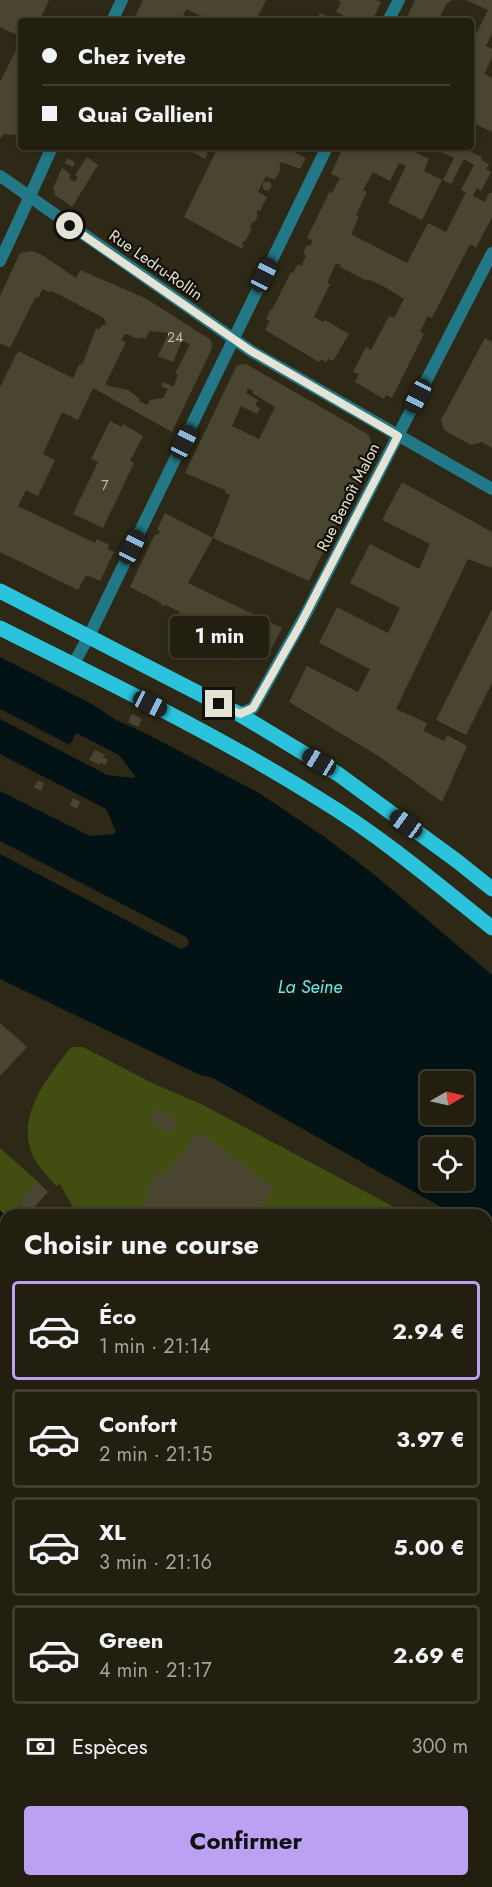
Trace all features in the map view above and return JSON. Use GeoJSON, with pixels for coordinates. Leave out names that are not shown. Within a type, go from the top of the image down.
{"type":"FeatureCollection","features":[{"type":"Feature","properties":{"kind":"main road"},"geometry":{"type":"LineString","coordinates":[[0,591],[240,714],[338,774],[457,861],[492,890]]}},
{"type":"Feature","properties":{"kind":"main road"},"geometry":{"type":"LineString","coordinates":[[0,628],[232,747],[322,800],[390,846],[492,927]]}},
{"type":"Feature","properties":{"kind":"street"},"geometry":{"type":"LineString","coordinates":[[113,18],[122,0]]}},
{"type":"Feature","properties":{"kind":"street"},"geometry":{"type":"LineString","coordinates":[[390,18],[399,0]]}},
{"type":"Feature","properties":{"kind":"street"},"geometry":{"type":"LineString","coordinates":[[0,261],[51,150]]}},
{"type":"Feature","properties":{"kind":"street"},"geometry":{"type":"LineString","coordinates":[[73,665],[326,150]]}},
{"type":"Feature","properties":{"kind":"street","name":"Rue Ledru-Rollin"},"geometry":{"type":"LineString","coordinates":[[0,176],[251,351],[492,489]]}},
{"type":"Feature","properties":{"kind":"street","name":"Rue Benoît Malon"},"geometry":{"type":"LineString","coordinates":[[240,714],[253,708],[308,610],[492,253]]}},
{"type":"Feature","properties":{"kind":"green space"},"geometry":{"type":"Polygon","coordinates":[[[71,1047],[83,1047],[152,1083],[201,1104],[398,1209],[74,1209],[60,1184],[56,1186],[38,1164],[29,1141],[28,1126],[31,1112],[53,1071],[71,1047]]]}},
{"type":"Feature","properties":{"kind":"green space"},"geometry":{"type":"Polygon","coordinates":[[[0,1148],[38,1182],[17,1204],[22,1209],[0,1209],[0,1148]]]}},
{"type":"Feature","properties":{"kind":"water","name":"La Seine"},"geometry":{"type":"Polygon","coordinates":[[[0,657],[92,704],[116,720],[259,793],[326,838],[376,876],[492,975],[492,1209],[444,1209],[213,1078],[200,1075],[0,979],[0,854],[181,949],[188,945],[189,941],[186,937],[0,841],[0,791],[90,836],[116,832],[106,809],[0,754],[0,719],[107,775],[134,778],[135,776],[119,755],[76,733],[70,745],[0,709],[0,657]]]}},
{"type":"Feature","properties":{"kind":"building"},"geometry":{"type":"Polygon","coordinates":[[[0,0],[49,0],[41,17],[43,18],[18,18],[18,36],[0,27],[0,0]]]}},
{"type":"Feature","properties":{"kind":"building"},"geometry":{"type":"Polygon","coordinates":[[[143,0],[266,0],[257,18],[205,18],[186,9],[182,18],[134,18],[143,0]]]}},
{"type":"Feature","properties":{"kind":"building"},"geometry":{"type":"Polygon","coordinates":[[[337,0],[381,2],[373,18],[342,18],[343,15],[336,12],[341,2],[337,0]]]}},
{"type":"Feature","properties":{"kind":"building"},"geometry":{"type":"Polygon","coordinates":[[[415,0],[452,0],[447,3],[440,18],[432,16],[431,18],[406,18],[415,0]]]}},
{"type":"Feature","properties":{"kind":"building"},"geometry":{"type":"Polygon","coordinates":[[[466,0],[492,0],[492,34],[486,46],[492,49],[492,58],[484,74],[492,78],[492,132],[474,123],[474,38],[488,10],[466,0]]]}},
{"type":"Feature","properties":{"kind":"building"},"geometry":{"type":"Polygon","coordinates":[[[320,13],[326,16],[325,18],[318,18],[320,13]]]}},
{"type":"Feature","properties":{"kind":"building"},"geometry":{"type":"Polygon","coordinates":[[[18,46],[18,134],[4,134],[0,139],[0,82],[18,46]]]}},
{"type":"Feature","properties":{"kind":"building"},"geometry":{"type":"Polygon","coordinates":[[[200,150],[208,153],[205,159],[190,151],[200,150]]]}},
{"type":"Feature","properties":{"kind":"building"},"geometry":{"type":"Polygon","coordinates":[[[217,150],[290,150],[306,158],[300,169],[281,162],[279,167],[281,168],[275,180],[266,176],[258,192],[267,197],[256,214],[258,215],[254,223],[252,222],[250,227],[252,228],[245,242],[243,241],[242,249],[184,217],[217,150]]]}},
{"type":"Feature","properties":{"kind":"building"},"geometry":{"type":"Polygon","coordinates":[[[342,150],[411,150],[429,159],[424,171],[442,180],[422,220],[388,203],[406,166],[399,163],[390,181],[373,172],[363,190],[367,192],[356,215],[359,217],[351,234],[407,263],[428,223],[446,232],[466,192],[461,190],[474,165],[464,159],[451,184],[443,180],[454,158],[436,150],[467,150],[482,157],[481,160],[489,164],[486,169],[491,172],[481,191],[477,188],[473,196],[485,202],[489,193],[492,193],[492,217],[476,248],[470,244],[432,318],[428,316],[420,332],[424,334],[392,398],[386,395],[384,399],[355,382],[359,374],[353,372],[366,347],[371,350],[389,316],[394,318],[404,299],[383,286],[368,279],[367,281],[336,263],[327,283],[330,284],[314,317],[323,322],[325,320],[349,334],[333,361],[328,359],[326,362],[321,359],[319,362],[265,330],[270,321],[266,319],[291,272],[293,273],[298,264],[301,266],[306,256],[303,254],[307,245],[310,246],[313,241],[307,238],[330,191],[332,193],[340,178],[331,174],[342,150]]]}},
{"type":"Feature","properties":{"kind":"building"},"geometry":{"type":"Polygon","coordinates":[[[87,157],[98,165],[72,207],[55,195],[53,188],[62,168],[71,175],[69,178],[75,182],[78,177],[75,175],[87,157]]]}},
{"type":"Feature","properties":{"kind":"building"},"geometry":{"type":"Polygon","coordinates":[[[67,158],[75,162],[73,167],[65,163],[67,158]]]}},
{"type":"Feature","properties":{"kind":"building"},"geometry":{"type":"Polygon","coordinates":[[[267,181],[272,186],[267,191],[262,186],[267,181]]]}},
{"type":"Feature","properties":{"kind":"building"},"geometry":{"type":"Polygon","coordinates":[[[32,251],[42,255],[76,278],[80,270],[145,298],[211,340],[212,348],[172,432],[93,388],[78,420],[62,412],[43,454],[55,460],[38,496],[26,490],[18,506],[95,543],[97,539],[109,545],[107,549],[114,552],[100,581],[86,575],[78,590],[0,552],[0,387],[18,351],[73,378],[79,365],[83,363],[96,328],[99,330],[106,324],[104,318],[52,291],[42,289],[39,297],[35,298],[10,348],[0,343],[0,296],[20,253],[32,251]],[[150,331],[145,339],[124,335],[121,340],[126,342],[105,385],[128,390],[140,399],[139,401],[147,405],[150,400],[163,398],[168,389],[161,386],[164,382],[173,387],[178,375],[175,374],[190,344],[182,341],[173,362],[158,356],[169,333],[150,331]]]}},
{"type":"Feature","properties":{"kind":"building"},"geometry":{"type":"Polygon","coordinates":[[[485,338],[492,342],[492,448],[482,442],[471,445],[444,430],[441,420],[485,338]]]}},
{"type":"Feature","properties":{"kind":"building"},"geometry":{"type":"Polygon","coordinates":[[[246,364],[369,435],[373,450],[309,581],[213,538],[230,495],[225,493],[225,490],[185,473],[237,365],[246,364]],[[248,388],[246,393],[258,400],[255,405],[260,408],[257,414],[241,406],[232,426],[259,439],[275,407],[252,393],[253,391],[248,388]]]}},
{"type":"Feature","properties":{"kind":"building"},"geometry":{"type":"Polygon","coordinates":[[[110,421],[122,427],[123,424],[143,436],[130,461],[134,463],[103,528],[73,514],[98,462],[91,459],[110,421]]]}},
{"type":"Feature","properties":{"kind":"building"},"geometry":{"type":"Polygon","coordinates":[[[402,482],[492,532],[492,568],[468,559],[396,709],[427,723],[424,731],[444,741],[447,735],[467,746],[442,802],[380,757],[289,702],[307,666],[358,692],[370,669],[319,643],[337,607],[388,633],[400,608],[350,583],[370,544],[419,569],[430,544],[382,520],[402,482]]]}},
{"type":"Feature","properties":{"kind":"building"},"geometry":{"type":"Polygon","coordinates":[[[165,513],[213,538],[188,583],[282,628],[267,657],[245,645],[237,661],[171,628],[180,612],[166,605],[162,606],[161,603],[130,587],[155,534],[158,535],[160,531],[157,530],[165,513]]]}},
{"type":"Feature","properties":{"kind":"building"},"geometry":{"type":"Polygon","coordinates":[[[492,609],[492,683],[466,735],[436,720],[492,609]]]}},
{"type":"Feature","properties":{"kind":"building"},"geometry":{"type":"Polygon","coordinates":[[[132,714],[142,719],[138,727],[128,722],[132,714]]]}},
{"type":"Feature","properties":{"kind":"building"},"geometry":{"type":"Polygon","coordinates":[[[95,750],[105,755],[103,757],[108,760],[105,765],[89,760],[95,750]]]}},
{"type":"Feature","properties":{"kind":"building"},"geometry":{"type":"Polygon","coordinates":[[[38,780],[44,783],[41,791],[34,787],[38,780]]]}},
{"type":"Feature","properties":{"kind":"building"},"geometry":{"type":"Polygon","coordinates":[[[73,798],[80,802],[77,809],[70,805],[73,798]]]}},
{"type":"Feature","properties":{"kind":"building"},"geometry":{"type":"Polygon","coordinates":[[[0,1023],[27,1047],[0,1076],[0,1023]]]}},
{"type":"Feature","properties":{"kind":"building"},"geometry":{"type":"Polygon","coordinates":[[[158,1107],[178,1122],[169,1134],[149,1119],[158,1107]]]}},
{"type":"Feature","properties":{"kind":"building"},"geometry":{"type":"Polygon","coordinates":[[[199,1131],[274,1188],[258,1209],[140,1209],[151,1194],[145,1190],[159,1171],[165,1176],[199,1131]]]}},
{"type":"Feature","properties":{"kind":"building"},"geometry":{"type":"Polygon","coordinates":[[[38,1182],[48,1192],[32,1209],[22,1209],[17,1204],[38,1182]]]}},
{"type":"Feature","properties":{"kind":"route"},"geometry":{"type":"LineString","coordinates":[[70,226],[251,351],[398,436],[300,625],[253,708],[240,714],[219,704]]}}]}
